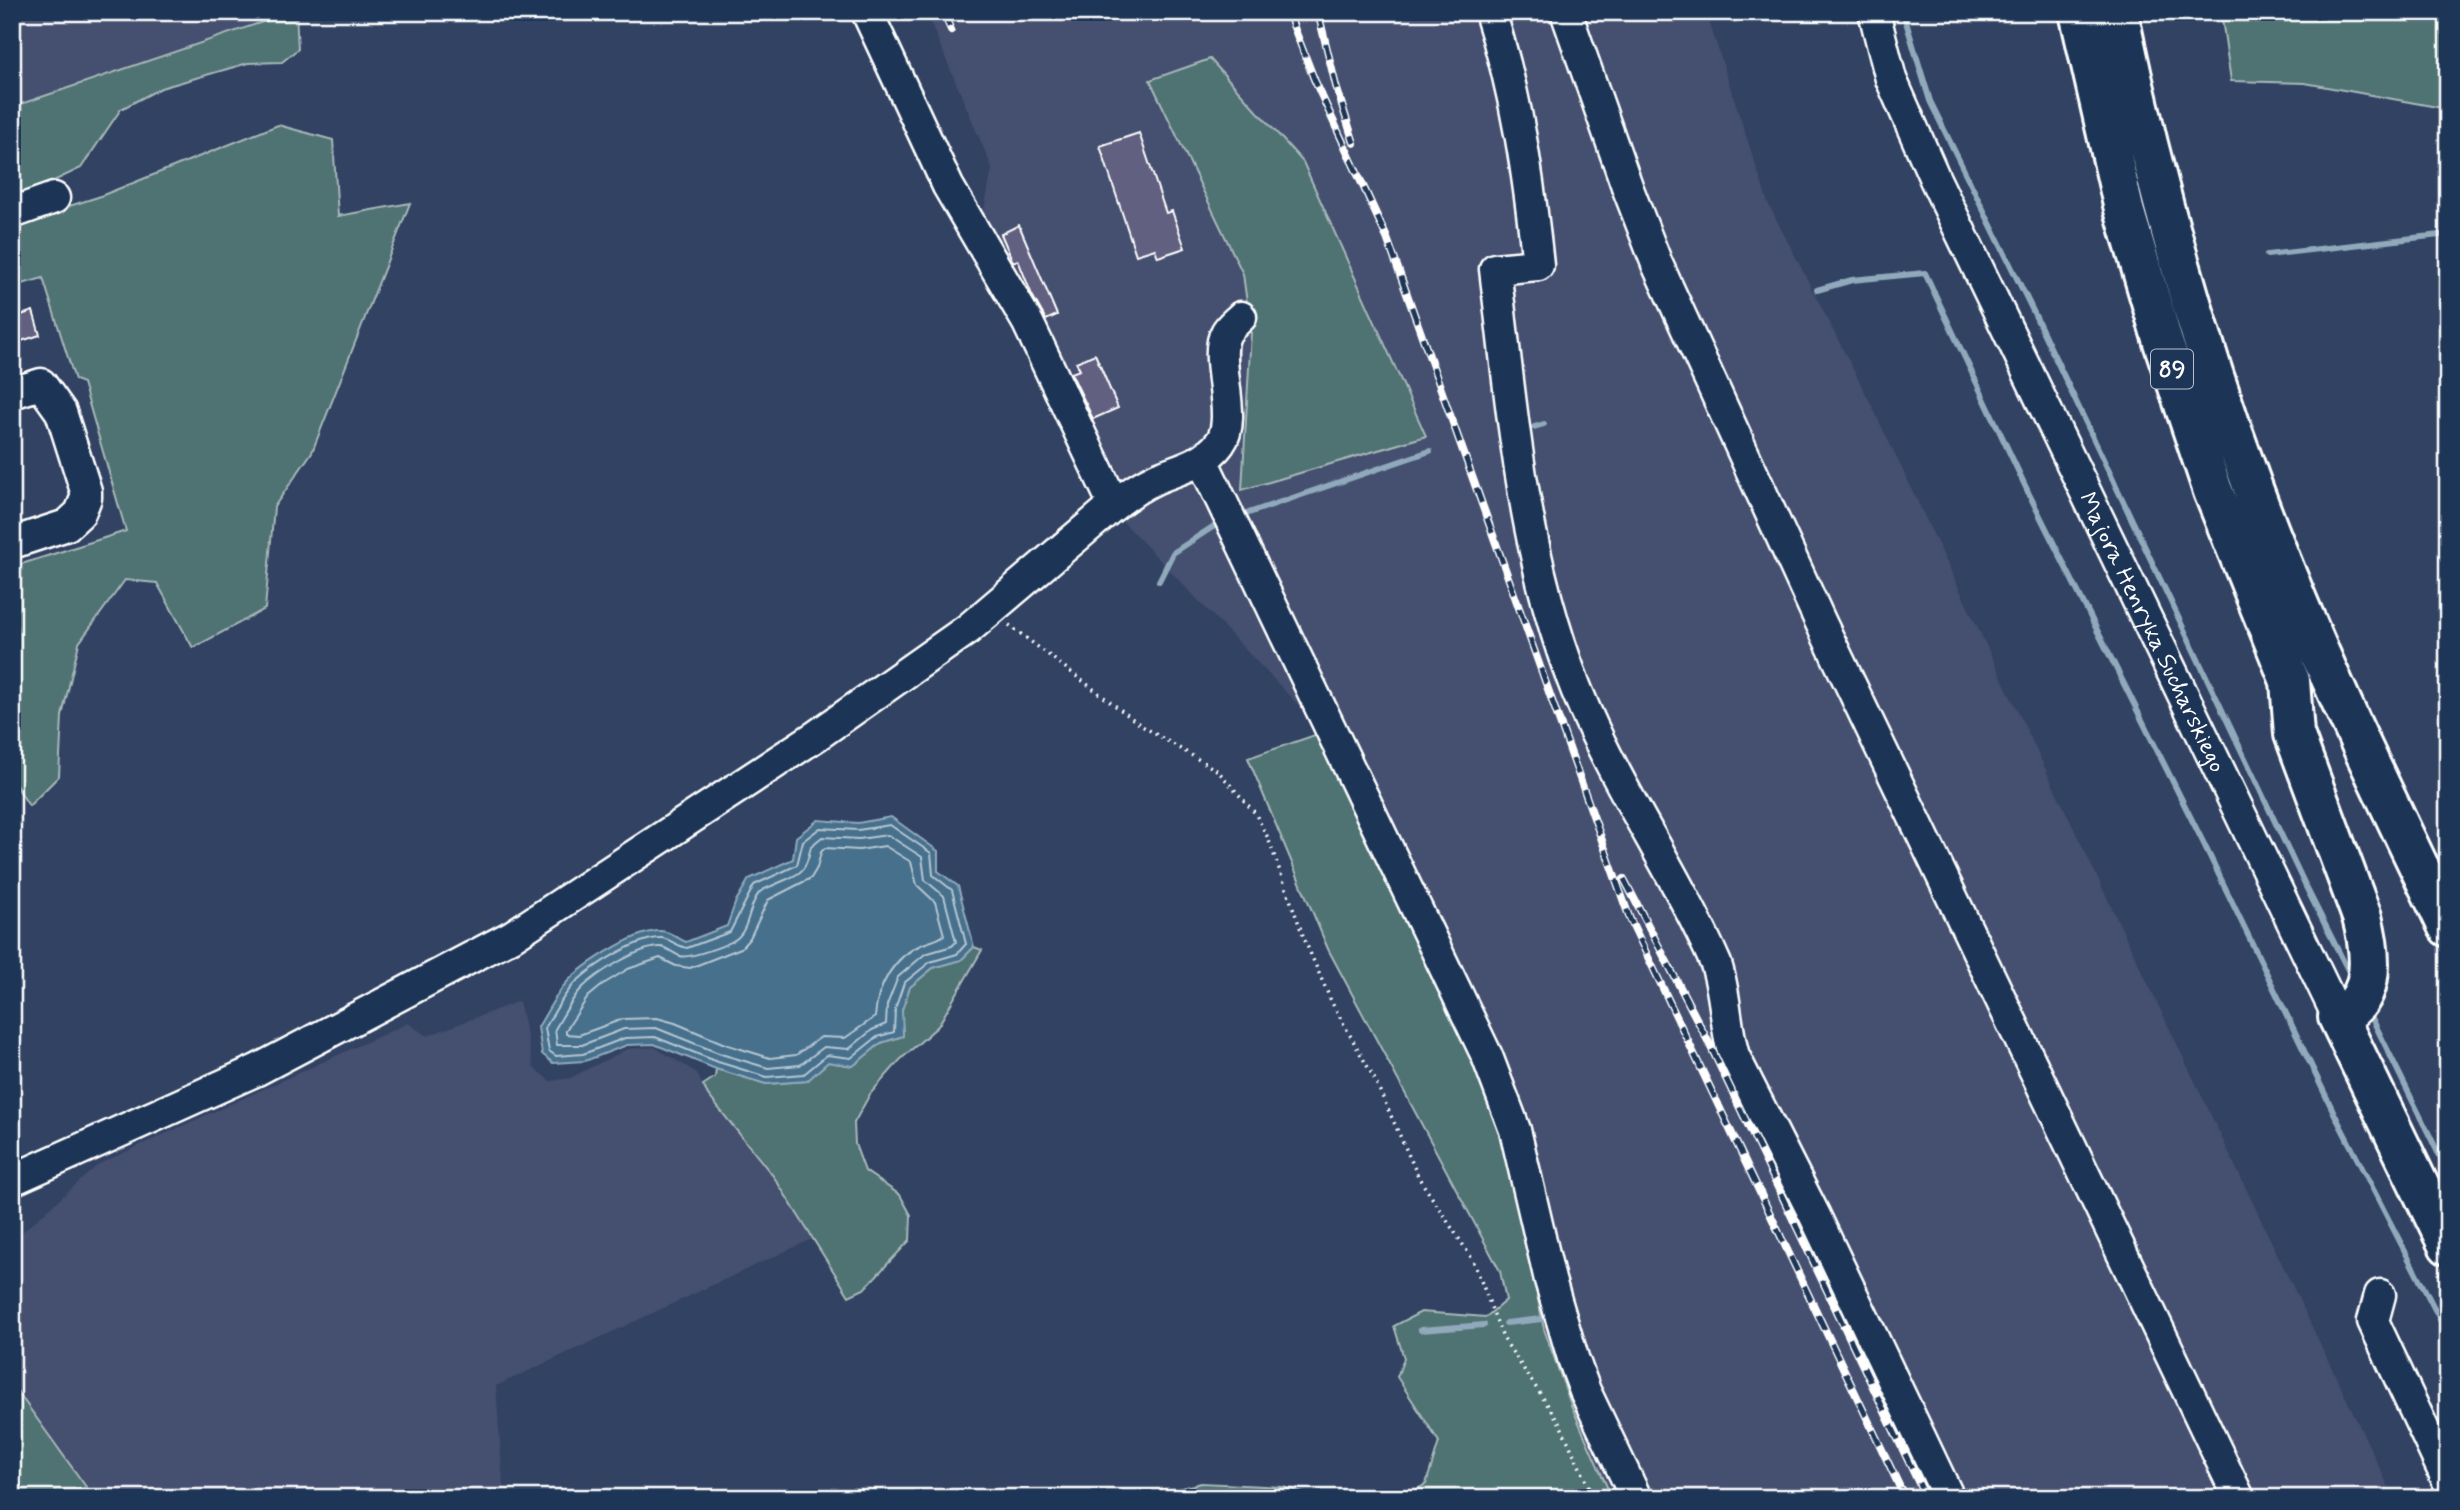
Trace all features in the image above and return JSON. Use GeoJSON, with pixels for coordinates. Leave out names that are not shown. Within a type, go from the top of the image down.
{"type":"FeatureCollection","features":[{"type":"Feature","properties":{"kind":"highway","name":"89"},"geometry":{"type":"LineString","coordinates":[[2079,12],[2124,209],[2163,342],[2213,491],[2290,681],[2294,734],[2362,917],[2370,947],[2369,973],[2364,990],[2356,1006],[2338,1017]]}},
{"type":"Feature","properties":{"kind":"highway","name":"89"},"geometry":{"type":"LineString","coordinates":[[2118,12],[2137,104],[2169,230],[2253,491],[2319,651],[2448,927]]}},
{"type":"Feature","properties":{"kind":"highway","name":"Majora Henryka Sucharskiego"},"geometry":{"type":"LineString","coordinates":[[2338,1017],[2448,1245]]}},
{"type":"Feature","properties":{"kind":"street"},"geometry":{"type":"LineString","coordinates":[[867,12],[948,186],[1028,323],[1114,505]]}},
{"type":"Feature","properties":{"kind":"street"},"geometry":{"type":"LineString","coordinates":[[1490,12],[1521,134],[1538,265],[1495,270],[1518,465],[1535,554],[1554,627],[1584,708],[1604,751],[1717,964],[1727,1034],[1734,1056],[1815,1216],[1949,1498]]}},
{"type":"Feature","properties":{"kind":"street"},"geometry":{"type":"LineString","coordinates":[[1566,12],[1628,189],[1663,276],[1821,623],[2239,1498]]}},
{"type":"Feature","properties":{"kind":"street","name":"Majora Henryka Sucharskiego"},"geometry":{"type":"LineString","coordinates":[[1874,12],[1891,79],[1935,179],[2338,1017]]}},
{"type":"Feature","properties":{"kind":"street"},"geometry":{"type":"LineString","coordinates":[[12,213],[54,198]]}},
{"type":"Feature","properties":{"kind":"street"},"geometry":{"type":"LineString","coordinates":[[12,1180],[257,1070],[512,936],[816,736],[968,629],[1134,490],[1202,460],[1222,441],[1227,429],[1223,350],[1225,334],[1241,317]]}},
{"type":"Feature","properties":{"kind":"street"},"geometry":{"type":"LineString","coordinates":[[12,393],[41,384],[61,412],[86,491],[84,506],[67,525],[12,543]]}},
{"type":"Feature","properties":{"kind":"street"},"geometry":{"type":"LineString","coordinates":[[1202,460],[1487,1056],[1515,1130],[1549,1280],[1573,1358],[1585,1391],[1636,1498]]}},
{"type":"Feature","properties":{"kind":"street"},"geometry":{"type":"LineString","coordinates":[[2380,1295],[2373,1321],[2448,1481]]}},
{"type":"Feature","properties":{"kind":"path"},"geometry":{"type":"LineString","coordinates":[[992,610],[1025,639],[1142,726],[1218,771],[1255,813],[1268,838],[1305,941],[1332,1003],[1374,1078],[1419,1178],[1473,1260],[1503,1338],[1559,1422],[1594,1498]]}},
{"type":"Feature","properties":{"kind":"shaded area"},"geometry":{"type":"Polygon","coordinates":[[[12,12],[292,12],[12,107],[12,12]]]}},
{"type":"Feature","properties":{"kind":"shaded area"},"geometry":{"type":"Polygon","coordinates":[[[926,12],[1706,12],[1768,203],[1870,402],[2394,1498],[1612,1498],[1556,1368],[1539,1307],[1519,1207],[1324,732],[1106,504],[977,247],[992,168],[926,12]]]}},
{"type":"Feature","properties":{"kind":"shaded area"},"geometry":{"type":"Polygon","coordinates":[[[519,1001],[534,1068],[550,1081],[570,1078],[627,1049],[654,1047],[696,1072],[708,1095],[774,1177],[814,1238],[496,1386],[504,1498],[94,1498],[12,1384],[12,1238],[19,1235],[99,1164],[408,1023],[427,1036],[519,1001]]]}},
{"type":"Feature","properties":{"kind":"green space"},"geometry":{"type":"Polygon","coordinates":[[[296,12],[298,49],[282,62],[248,63],[161,88],[121,109],[81,168],[12,201],[12,107],[296,12]]]}},
{"type":"Feature","properties":{"kind":"green space"},"geometry":{"type":"Polygon","coordinates":[[[2221,12],[2448,12],[2448,109],[2305,83],[2231,81],[2221,12]]]}},
{"type":"Feature","properties":{"kind":"green space"},"geometry":{"type":"Polygon","coordinates":[[[1210,59],[1303,162],[1426,436],[1242,490],[1251,332],[1243,274],[1150,80],[1210,59]]]}},
{"type":"Feature","properties":{"kind":"green space"},"geometry":{"type":"Polygon","coordinates":[[[278,125],[333,140],[338,216],[410,203],[312,452],[274,507],[265,609],[193,648],[157,583],[125,580],[79,643],[62,716],[59,776],[29,806],[12,779],[12,567],[126,531],[83,383],[75,380],[43,278],[12,287],[12,224],[98,197],[278,125]]]}},
{"type":"Feature","properties":{"kind":"green space"},"geometry":{"type":"Polygon","coordinates":[[[1324,732],[1405,899],[1498,1121],[1544,1329],[1571,1405],[1612,1498],[1401,1498],[1426,1484],[1439,1442],[1397,1377],[1404,1358],[1394,1326],[1421,1312],[1486,1317],[1506,1300],[1500,1271],[1328,949],[1248,758],[1324,732]]]}},
{"type":"Feature","properties":{"kind":"green space"},"geometry":{"type":"Polygon","coordinates":[[[974,947],[982,950],[938,1026],[900,1060],[870,1094],[854,1123],[855,1144],[865,1171],[900,1195],[911,1215],[910,1240],[864,1289],[849,1296],[774,1177],[708,1095],[703,1085],[715,1077],[716,1069],[766,1084],[807,1081],[828,1062],[853,1066],[881,1043],[903,1036],[901,1010],[910,987],[933,968],[961,960],[974,947]]]}},
{"type":"Feature","properties":{"kind":"green space"},"geometry":{"type":"Polygon","coordinates":[[[12,1384],[94,1498],[12,1498],[12,1384]]]}},
{"type":"Feature","properties":{"kind":"green space"},"geometry":{"type":"Polygon","coordinates":[[[1201,1483],[1283,1487],[1318,1498],[1143,1498],[1201,1483]]]}},
{"type":"Feature","properties":{"kind":"water"},"geometry":{"type":"Polygon","coordinates":[[[891,817],[938,851],[938,871],[958,886],[974,947],[961,960],[933,968],[910,987],[902,1010],[903,1036],[881,1043],[853,1066],[828,1062],[807,1081],[766,1084],[716,1069],[654,1044],[627,1045],[585,1061],[553,1063],[542,1054],[538,1027],[561,989],[590,963],[616,946],[644,934],[666,932],[686,942],[727,926],[736,901],[749,879],[793,859],[796,837],[818,820],[858,823],[891,817]]]}},
{"type":"Feature","properties":{"kind":"building"},"geometry":{"type":"Polygon","coordinates":[[[1139,133],[1166,213],[1172,211],[1185,248],[1158,257],[1155,249],[1136,255],[1100,146],[1139,133]]]}},
{"type":"Feature","properties":{"kind":"building"},"geometry":{"type":"Polygon","coordinates":[[[1019,225],[1057,315],[1046,320],[1032,295],[1018,260],[1013,262],[1001,234],[1019,225]]]}},
{"type":"Feature","properties":{"kind":"building"},"geometry":{"type":"Polygon","coordinates":[[[33,311],[40,335],[12,344],[12,318],[33,311]]]}},
{"type":"Feature","properties":{"kind":"building"},"geometry":{"type":"Polygon","coordinates":[[[1095,354],[1118,408],[1093,419],[1071,373],[1080,370],[1076,362],[1095,354]]]}},
{"type":"Feature","properties":{"kind":"waterway"},"geometry":{"type":"LineString","coordinates":[[1903,12],[1930,101],[2352,978]]}},
{"type":"Feature","properties":{"kind":"waterway"},"geometry":{"type":"LineString","coordinates":[[2267,255],[2448,234]]}},
{"type":"Feature","properties":{"kind":"waterway"},"geometry":{"type":"LineString","coordinates":[[1817,290],[1852,280],[1925,273],[2029,494],[2203,842],[2339,1123],[2448,1335]]}},
{"type":"Feature","properties":{"kind":"waterway"},"geometry":{"type":"LineString","coordinates":[[1534,427],[1544,424]]}},
{"type":"Feature","properties":{"kind":"waterway"},"geometry":{"type":"LineString","coordinates":[[1237,517],[1430,451]]}},
{"type":"Feature","properties":{"kind":"waterway"},"geometry":{"type":"LineString","coordinates":[[1159,581],[1173,553],[1223,522]]}},
{"type":"Feature","properties":{"kind":"waterway"},"geometry":{"type":"LineString","coordinates":[[2368,1010],[2448,1173]]}},
{"type":"Feature","properties":{"kind":"waterway"},"geometry":{"type":"LineString","coordinates":[[1506,1323],[1542,1319]]}},
{"type":"Feature","properties":{"kind":"waterway"},"geometry":{"type":"LineString","coordinates":[[1421,1330],[1484,1325]]}},
{"type":"Feature","properties":{"kind":"railway"},"geometry":{"type":"LineString","coordinates":[[943,12],[951,30]]}},
{"type":"Feature","properties":{"kind":"railway"},"geometry":{"type":"LineString","coordinates":[[1288,12],[1314,79],[1387,238],[1630,919],[1905,1498]]}},
{"type":"Feature","properties":{"kind":"railway"},"geometry":{"type":"LineString","coordinates":[[1318,12],[1336,86],[1354,143]]}},
{"type":"Feature","properties":{"kind":"railway"},"geometry":{"type":"LineString","coordinates":[[1624,879],[1708,1041],[1926,1498]]}}]}
